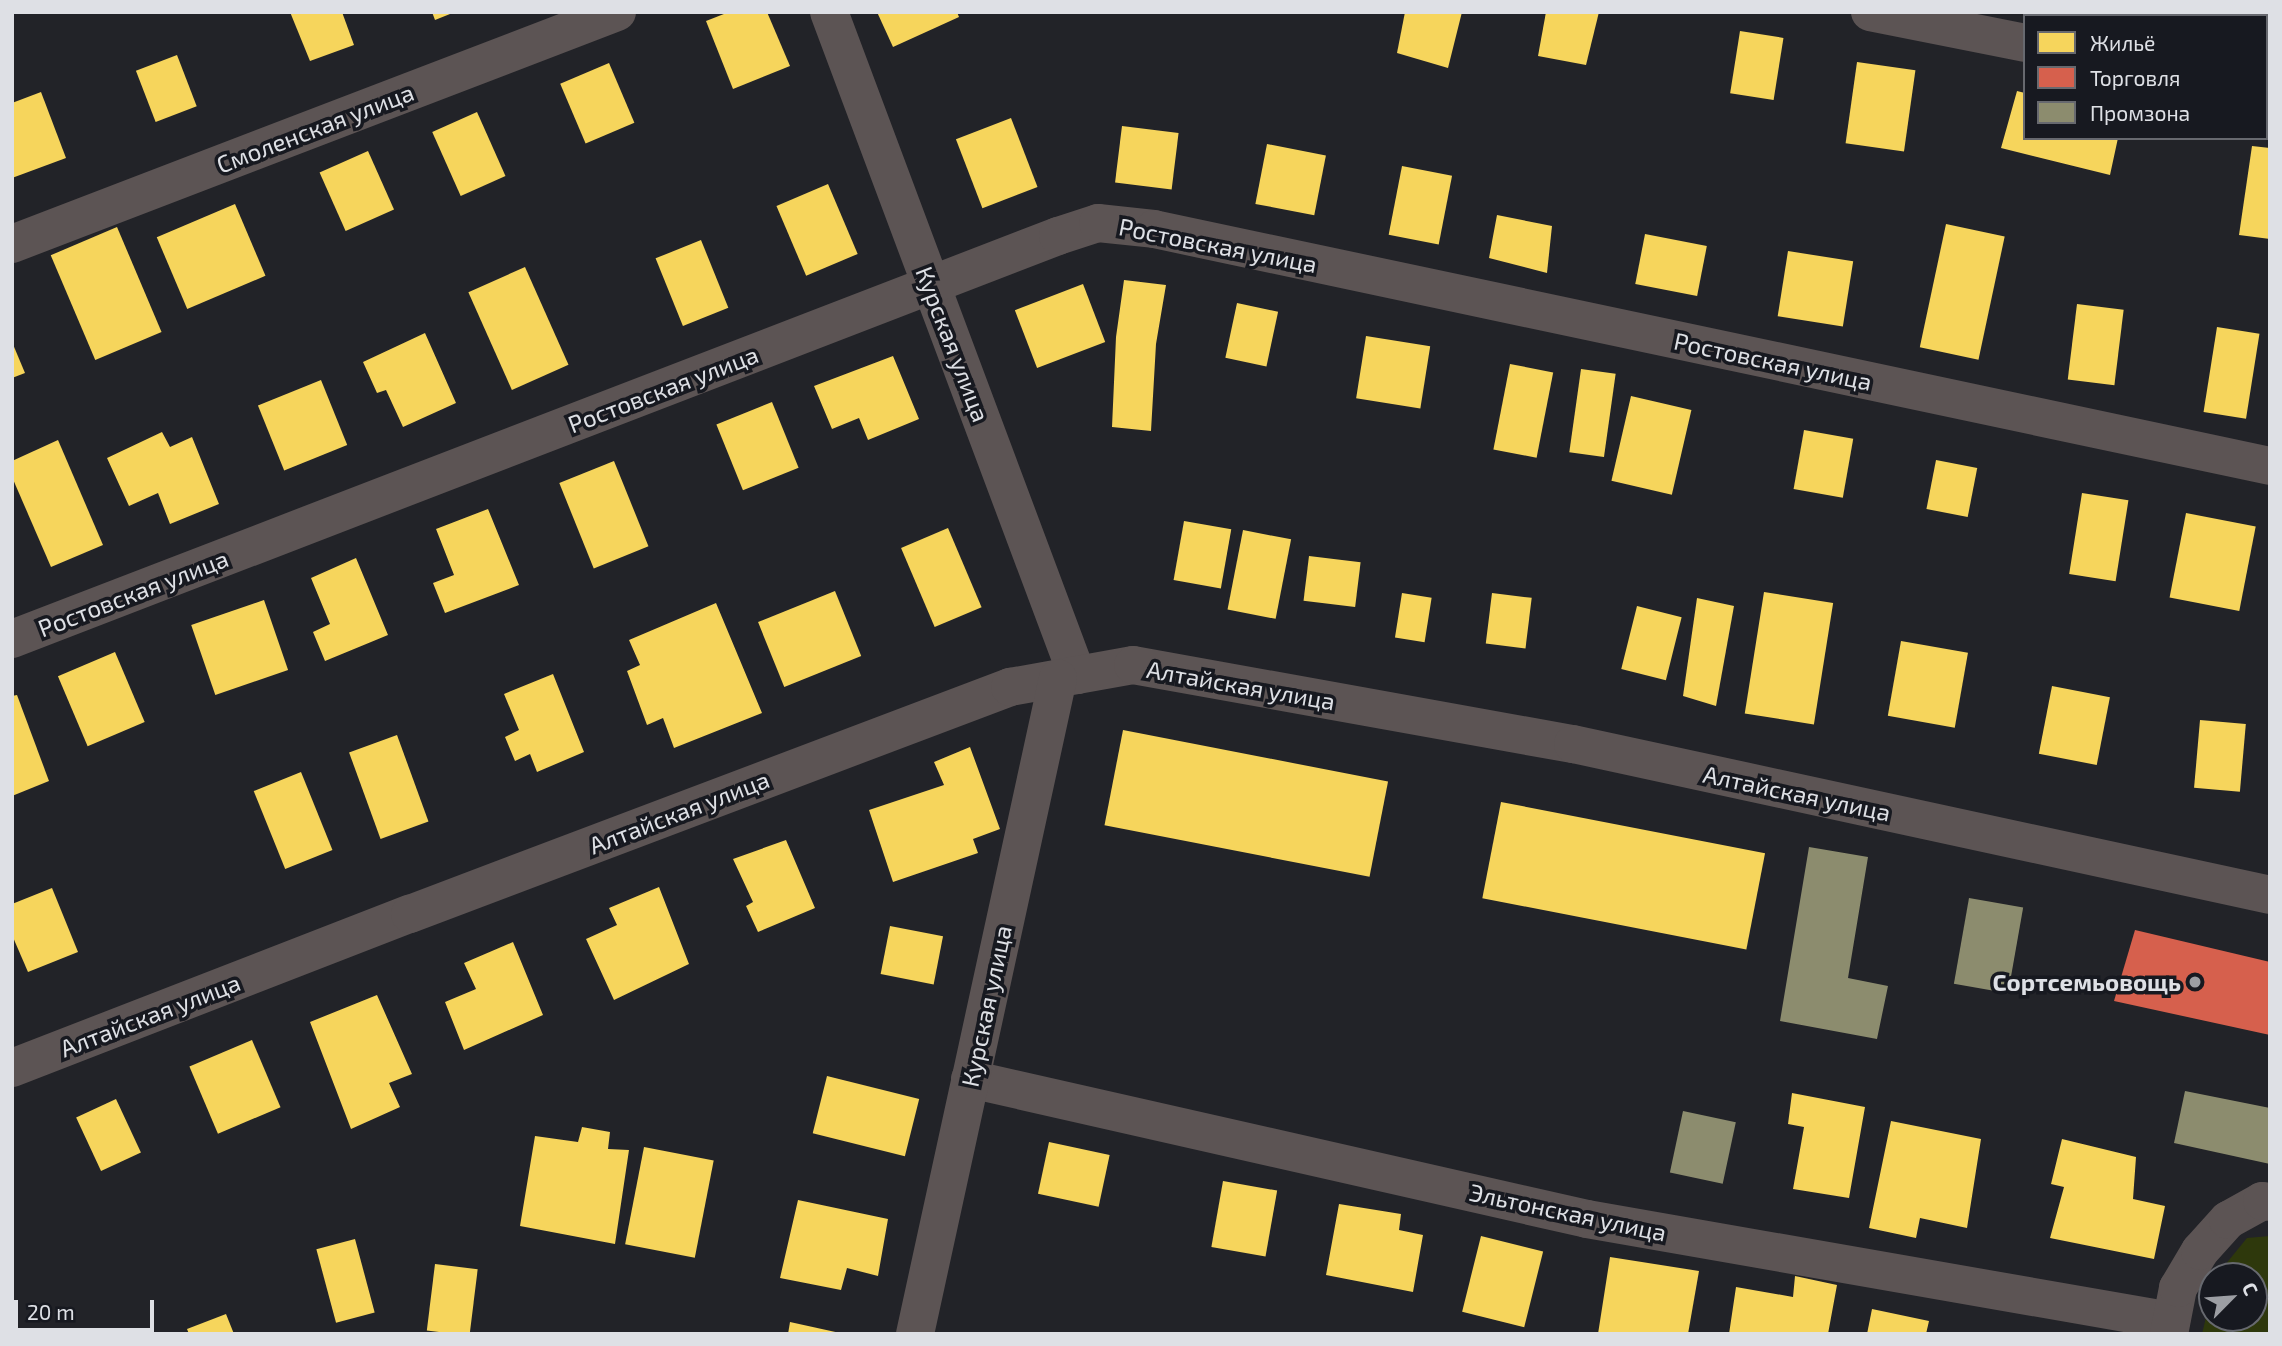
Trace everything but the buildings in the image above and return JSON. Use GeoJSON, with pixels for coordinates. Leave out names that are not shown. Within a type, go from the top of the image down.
{"type":"FeatureCollection","features":[{"type":"Feature","properties":{"kind":"street","name":"Смоленская улица"},"geometry":{"type":"LineString","coordinates":[[12,244],[617,12]]}},
{"type":"Feature","properties":{"kind":"street","name":"Курская улица"},"geometry":{"type":"LineString","coordinates":[[829,12],[931,285],[1068,677],[970,1079],[915,1334]]}},
{"type":"Feature","properties":{"kind":"street"},"geometry":{"type":"LineString","coordinates":[[1870,12],[2023,43]]}},
{"type":"Feature","properties":{"kind":"street","name":"Ростовская улица"},"geometry":{"type":"LineString","coordinates":[[12,639],[1098,223],[1154,229],[2270,466]]}},
{"type":"Feature","properties":{"kind":"street","name":"Алтайская улица"},"geometry":{"type":"LineString","coordinates":[[12,1068],[1010,687],[1133,665],[1573,744],[2270,895]]}},
{"type":"Feature","properties":{"kind":"street","name":"Эльтонская улица"},"geometry":{"type":"LineString","coordinates":[[970,1079],[1587,1219],[2170,1328]]}},
{"type":"Feature","properties":{"kind":"street"},"geometry":{"type":"LineString","coordinates":[[2170,1328],[2178,1288],[2200,1251],[2228,1220],[2262,1201],[2270,1202]]}},
{"type":"Feature","properties":{"kind":"green space"},"geometry":{"type":"Polygon","coordinates":[[[2270,1236],[2270,1334],[2202,1334],[2268,1332],[2268,1262],[2227,1262],[2247,1238],[2270,1236]]]}},
{"type":"Feature","properties":{"kind":"place","name":"Сортсемьовощь"},"geometry":{"type":"Point","coordinates":[2195,982]}}]}
